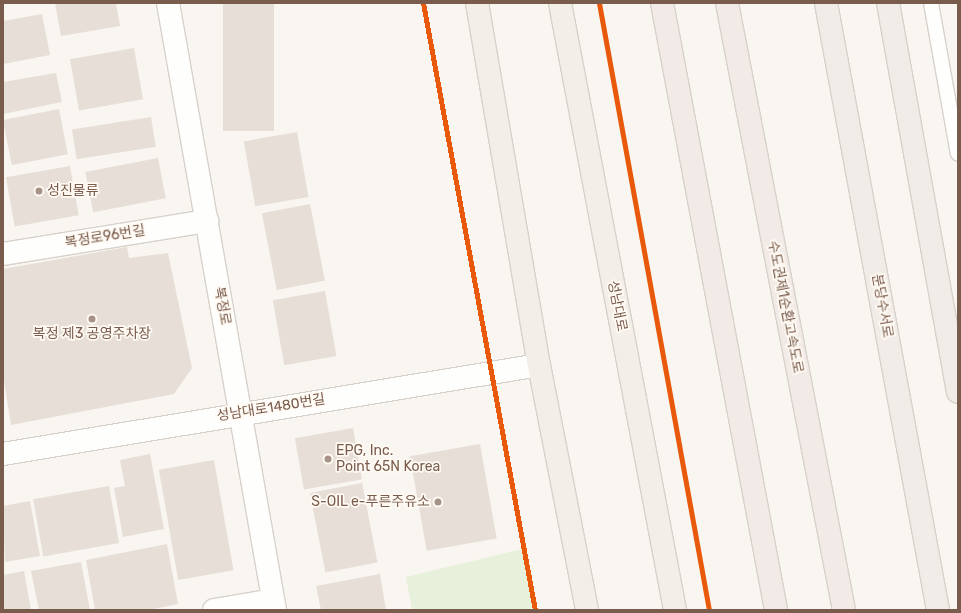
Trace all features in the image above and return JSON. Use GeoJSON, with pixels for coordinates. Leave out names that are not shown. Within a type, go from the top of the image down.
{"type":"FeatureCollection","features":[{"type":"Feature","properties":{"kind":"highway"},"geometry":{"type":"LineString","coordinates":[[662,3],[776,610]]}},
{"type":"Feature","properties":{"kind":"highway","name":"수도권제1순환고속도로"},"geometry":{"type":"LineString","coordinates":[[727,3],[844,610]]}},
{"type":"Feature","properties":{"kind":"highway","name":"분당수서로"},"geometry":{"type":"LineString","coordinates":[[826,3],[938,610]]}},
{"type":"Feature","properties":{"kind":"highway"},"geometry":{"type":"LineString","coordinates":[[888,3],[958,392]]}},
{"type":"Feature","properties":{"kind":"main road"},"geometry":{"type":"LineString","coordinates":[[477,3],[540,365],[587,610]]}},
{"type":"Feature","properties":{"kind":"main road","name":"성남대로"},"geometry":{"type":"LineString","coordinates":[[560,3],[674,610]]}},
{"type":"Feature","properties":{"kind":"street","name":"복정로"},"geometry":{"type":"LineString","coordinates":[[168,3],[274,605]]}},
{"type":"Feature","properties":{"kind":"street","name":"복정로96번길"},"geometry":{"type":"LineString","coordinates":[[3,254],[206,221]]}},
{"type":"Feature","properties":{"kind":"street","name":"성남대로1480번길"},"geometry":{"type":"LineString","coordinates":[[3,454],[241,412],[540,365]]}},
{"type":"Feature","properties":{"kind":"street"},"geometry":{"type":"LineString","coordinates":[[214,610],[274,605]]}},
{"type":"Feature","properties":{"kind":"lane"},"geometry":{"type":"LineString","coordinates":[[931,3],[958,154]]}},
{"type":"Feature","properties":{"kind":"green space"},"geometry":{"type":"Polygon","coordinates":[[[523,549],[534,610],[412,610],[406,577],[523,549]]]}},
{"type":"Feature","properties":{"kind":"building"},"geometry":{"type":"Polygon","coordinates":[[[55,3],[116,3],[120,26],[61,36],[55,3]]]}},
{"type":"Feature","properties":{"kind":"building"},"geometry":{"type":"Polygon","coordinates":[[[223,3],[274,3],[274,131],[223,131],[223,3]]]}},
{"type":"Feature","properties":{"kind":"building"},"geometry":{"type":"Polygon","coordinates":[[[42,14],[50,55],[3,64],[3,21],[42,14]]]}},
{"type":"Feature","properties":{"kind":"building"},"geometry":{"type":"Polygon","coordinates":[[[134,48],[143,99],[79,110],[70,59],[134,48]]]}},
{"type":"Feature","properties":{"kind":"building"},"geometry":{"type":"Polygon","coordinates":[[[56,73],[62,102],[3,114],[3,82],[56,73]]]}},
{"type":"Feature","properties":{"kind":"building"},"geometry":{"type":"Polygon","coordinates":[[[59,109],[68,154],[12,165],[3,120],[59,109]]]}},
{"type":"Feature","properties":{"kind":"building"},"geometry":{"type":"Polygon","coordinates":[[[151,117],[156,147],[77,159],[72,130],[151,117]]]}},
{"type":"Feature","properties":{"kind":"building"},"geometry":{"type":"Polygon","coordinates":[[[297,132],[308,197],[255,206],[244,141],[297,132]]]}},
{"type":"Feature","properties":{"kind":"building"},"geometry":{"type":"Polygon","coordinates":[[[158,158],[166,198],[93,212],[85,172],[158,158]]]}},
{"type":"Feature","properties":{"kind":"building"},"geometry":{"type":"Polygon","coordinates":[[[70,166],[79,215],[15,227],[6,177],[70,166]]]}},
{"type":"Feature","properties":{"kind":"building"},"geometry":{"type":"Polygon","coordinates":[[[310,204],[325,281],[277,290],[262,213],[310,204]]]}},
{"type":"Feature","properties":{"kind":"building","name":"복정 제3 공영주차장"},"geometry":{"type":"Polygon","coordinates":[[[127,247],[129,258],[168,253],[192,368],[174,394],[11,425],[3,374],[3,269],[127,247]]]}},
{"type":"Feature","properties":{"kind":"building"},"geometry":{"type":"Polygon","coordinates":[[[325,291],[336,356],[284,365],[273,300],[325,291]]]}},
{"type":"Feature","properties":{"kind":"building","name":"EPG, Inc. Point 65N Korea"},"geometry":{"type":"Polygon","coordinates":[[[353,428],[362,479],[304,489],[295,438],[353,428]]]}},
{"type":"Feature","properties":{"kind":"building"},"geometry":{"type":"Polygon","coordinates":[[[480,444],[497,539],[427,551],[410,456],[480,444]]]}},
{"type":"Feature","properties":{"kind":"building"},"geometry":{"type":"Polygon","coordinates":[[[150,454],[164,529],[123,537],[114,488],[125,486],[120,460],[150,454]]]}},
{"type":"Feature","properties":{"kind":"building"},"geometry":{"type":"Polygon","coordinates":[[[214,460],[233,570],[178,580],[159,470],[214,460]]]}},
{"type":"Feature","properties":{"kind":"building"},"geometry":{"type":"Polygon","coordinates":[[[362,483],[377,563],[325,573],[310,493],[362,483]]]}},
{"type":"Feature","properties":{"kind":"building"},"geometry":{"type":"Polygon","coordinates":[[[109,486],[119,543],[43,556],[33,499],[109,486]]]}},
{"type":"Feature","properties":{"kind":"building"},"geometry":{"type":"Polygon","coordinates":[[[30,501],[40,556],[5,562],[3,506],[30,501]]]}},
{"type":"Feature","properties":{"kind":"building"},"geometry":{"type":"Polygon","coordinates":[[[167,544],[178,604],[149,610],[95,610],[86,560],[167,544]]]}},
{"type":"Feature","properties":{"kind":"building"},"geometry":{"type":"Polygon","coordinates":[[[81,562],[90,610],[39,610],[31,571],[81,562]]]}},
{"type":"Feature","properties":{"kind":"building"},"geometry":{"type":"Polygon","coordinates":[[[24,571],[31,610],[3,610],[3,575],[24,571]]]}},
{"type":"Feature","properties":{"kind":"building"},"geometry":{"type":"Polygon","coordinates":[[[380,574],[386,610],[321,610],[316,586],[380,574]]]}},
{"type":"Feature","properties":{"kind":"cycle path"},"geometry":{"type":"LineString","coordinates":[[423,3],[535,610]]}},
{"type":"Feature","properties":{"kind":"cycle path"},"geometry":{"type":"LineString","coordinates":[[599,3],[709,610]]}},
{"type":"Feature","properties":{"kind":"place","name":"성진물류"},"geometry":{"type":"Point","coordinates":[39,191]}},
{"type":"Feature","properties":{"kind":"place","name":"복정 제3 공영주차장"},"geometry":{"type":"Point","coordinates":[92,319]}},
{"type":"Feature","properties":{"kind":"place","name":"EPG, Inc. Point 65N Korea"},"geometry":{"type":"Point","coordinates":[328,459]}},
{"type":"Feature","properties":{"kind":"place","name":"S-OIL e-푸른주유소"},"geometry":{"type":"Point","coordinates":[438,502]}}]}
